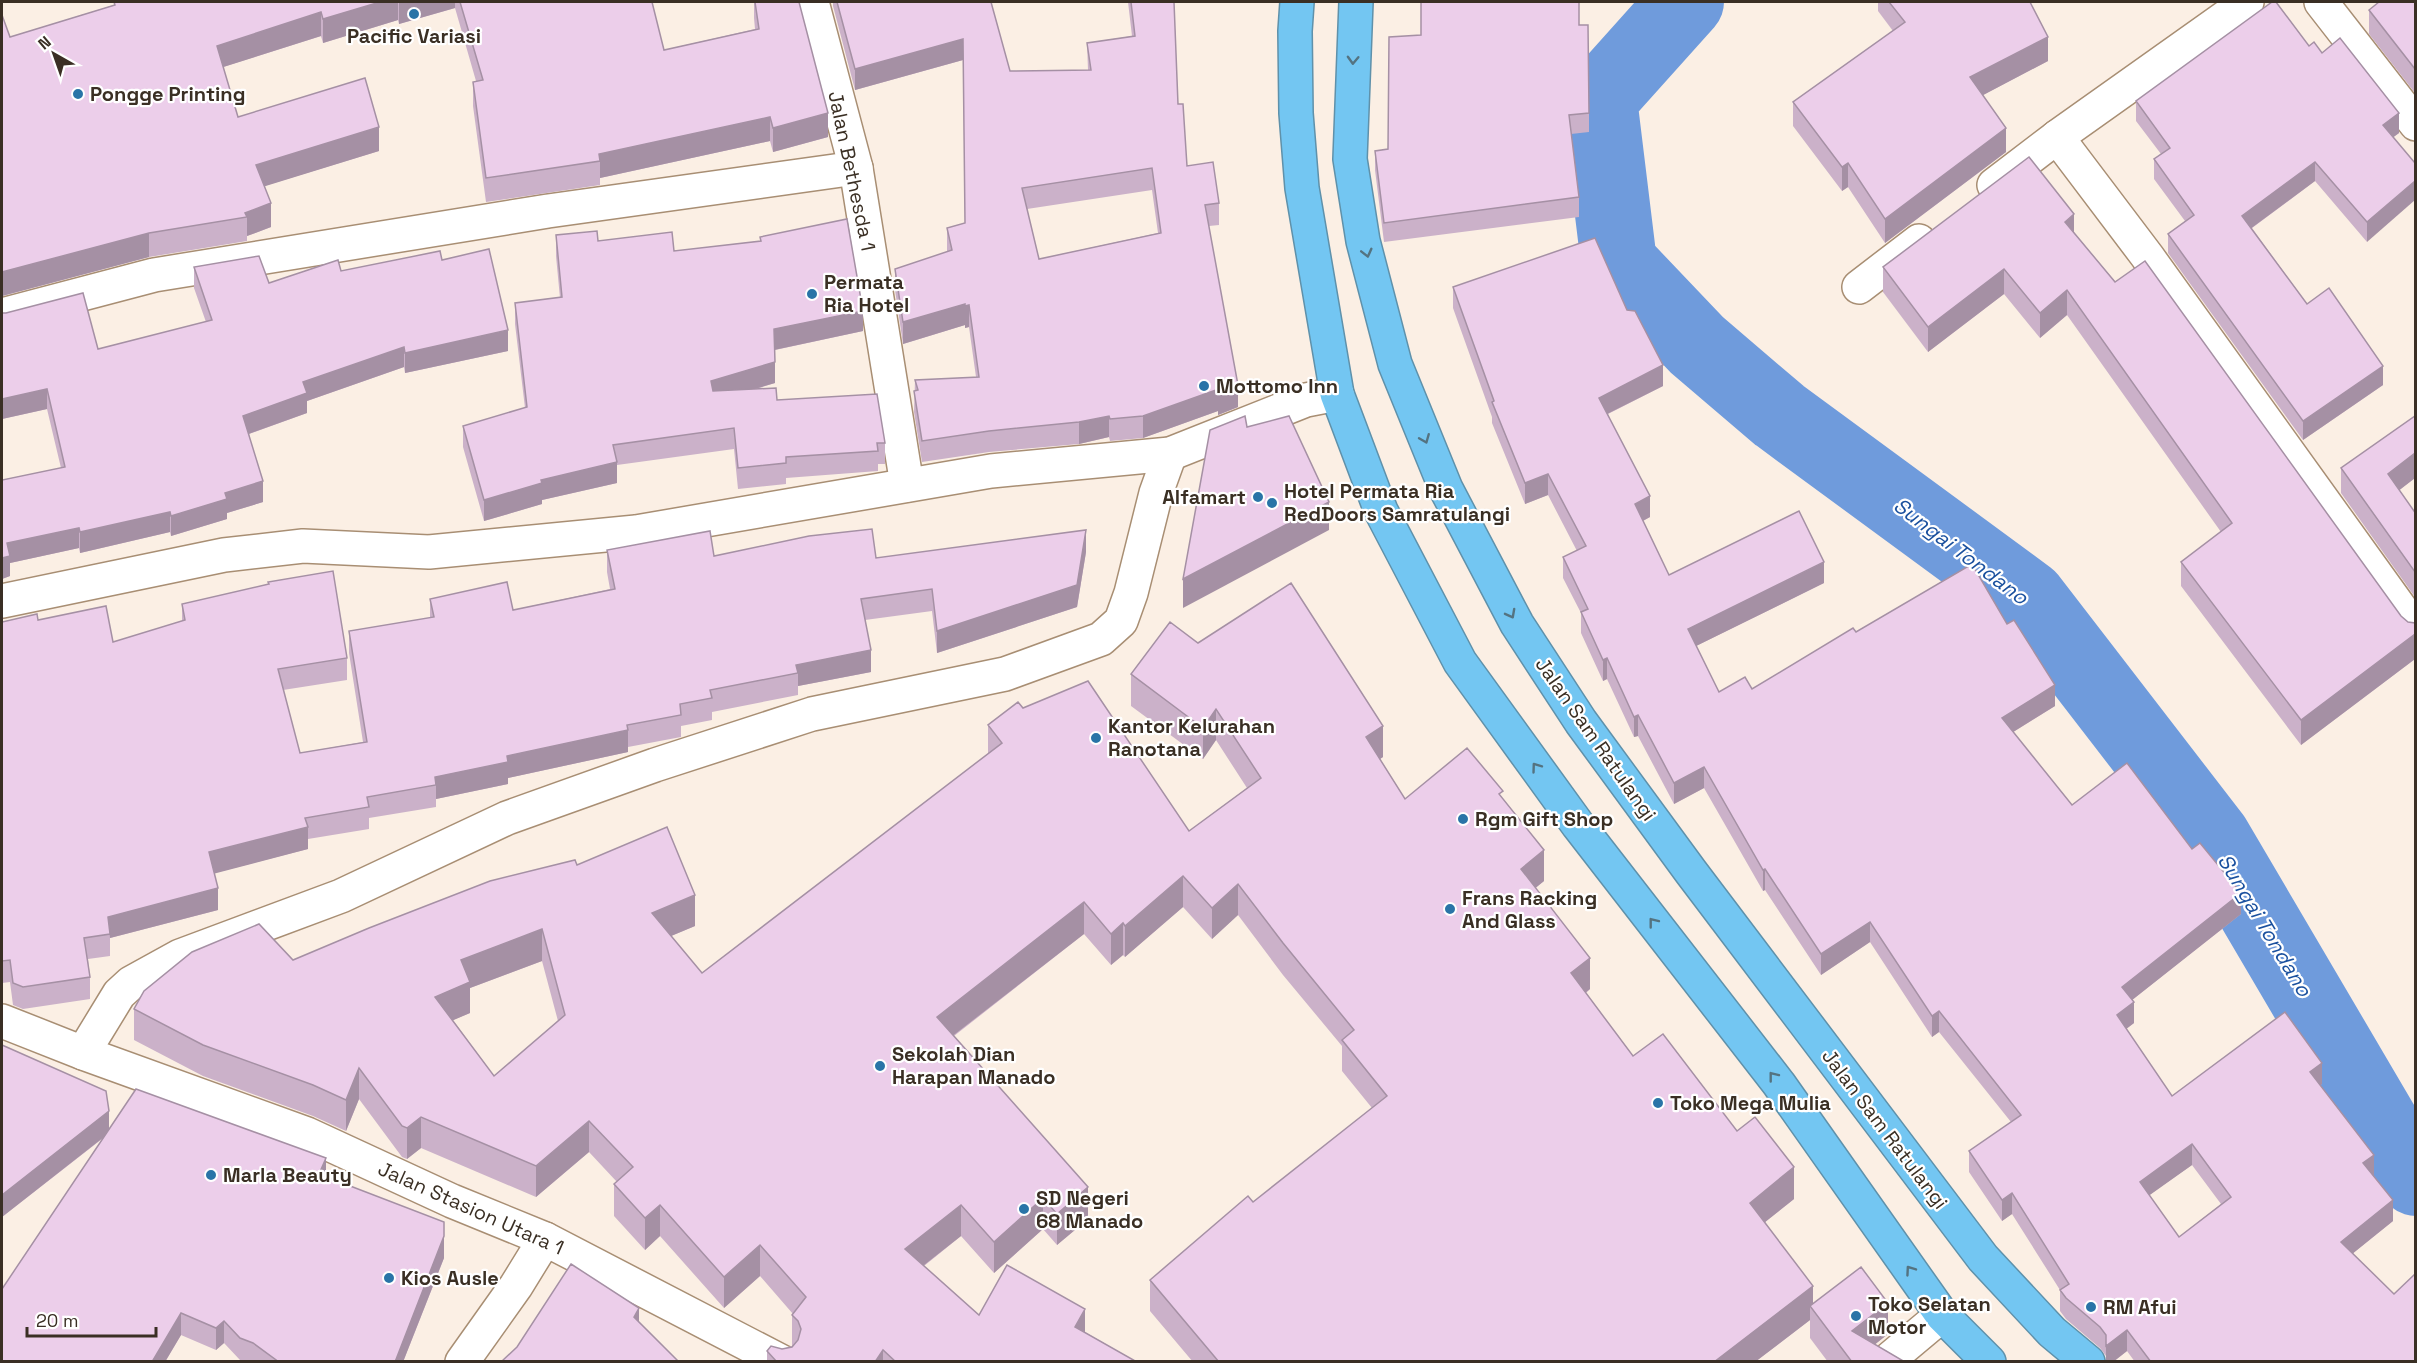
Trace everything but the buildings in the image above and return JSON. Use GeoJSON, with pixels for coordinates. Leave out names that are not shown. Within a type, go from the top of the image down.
{"type":"FeatureCollection","features":[{"type":"Feature","properties":{"kind":"highway"},"geometry":{"type":"LineString","coordinates":[[1297,2],[1296,113],[1302,188],[1337,394],[1381,511],[1460,663],[1578,825],[1779,1084],[1942,1315],[1989,1362]]}},
{"type":"Feature","properties":{"kind":"highway","name":"Jalan Sam Ratulangi"},"geometry":{"type":"LineString","coordinates":[[1356,2],[1350,159],[1363,241],[1386,331],[1395,364],[1446,489],[1517,624],[1581,722],[1691,872],[1983,1258],[2052,1332],[2088,1362]]}},
{"type":"Feature","properties":{"kind":"street","name":"Jalan Bethesda 1"},"geometry":{"type":"LineString","coordinates":[[812,2],[856,168],[907,485]]}},
{"type":"Feature","properties":{"kind":"street"},"geometry":{"type":"LineString","coordinates":[[1972,201],[2057,137],[2247,2]]}},
{"type":"Feature","properties":{"kind":"street"},"geometry":{"type":"LineString","coordinates":[[2322,2],[2415,124]]}},
{"type":"Feature","properties":{"kind":"street"},"geometry":{"type":"LineString","coordinates":[[2057,137],[2147,256],[2415,630]]}},
{"type":"Feature","properties":{"kind":"street"},"geometry":{"type":"LineString","coordinates":[[2,315],[154,275],[548,211],[856,168]]}},
{"type":"Feature","properties":{"kind":"street"},"geometry":{"type":"LineString","coordinates":[[1859,287],[1944,223]]}},
{"type":"Feature","properties":{"kind":"street"},"geometry":{"type":"LineString","coordinates":[[2,602],[224,555],[303,546],[429,552],[636,532],[991,471],[1170,454],[1306,400],[1337,394]]}},
{"type":"Feature","properties":{"kind":"street"},"geometry":{"type":"LineString","coordinates":[[83,1053],[119,994],[131,983],[180,956],[340,896],[507,818],[655,765],[812,714],[1005,674],[1101,639],[1121,621],[1131,593],[1156,492],[1170,454]]}},
{"type":"Feature","properties":{"kind":"street","name":"Jalan Stasion Utara 1"},"geometry":{"type":"LineString","coordinates":[[2,1021],[83,1053],[307,1134],[452,1201],[545,1239],[782,1362]]}},
{"type":"Feature","properties":{"kind":"street"},"geometry":{"type":"LineString","coordinates":[[462,1362],[516,1286],[545,1239]]}},
{"type":"Feature","properties":{"kind":"street"},"geometry":{"type":"LineString","coordinates":[[1886,1362],[1942,1315]]}},
{"type":"Feature","properties":{"kind":"waterway","name":"Sungai Tondano"},"geometry":{"type":"LineString","coordinates":[[1686,2],[1599,99],[1619,263],[1697,345],[1779,415],[2028,598],[2213,838],[2410,1173],[2416,1178]]}},
{"type":"Feature","properties":{"kind":"place","name":"Pacific Variasi"},"geometry":{"type":"Point","coordinates":[414,14]}},
{"type":"Feature","properties":{"kind":"place","name":"Pongge Printing"},"geometry":{"type":"Point","coordinates":[78,94]}},
{"type":"Feature","properties":{"kind":"place","name":"Permata Ria Hotel"},"geometry":{"type":"Point","coordinates":[812,294]}},
{"type":"Feature","properties":{"kind":"place","name":"Mottomo Inn"},"geometry":{"type":"Point","coordinates":[1204,386]}},
{"type":"Feature","properties":{"kind":"place","name":"Alfamart"},"geometry":{"type":"Point","coordinates":[1258,497]}},
{"type":"Feature","properties":{"kind":"place","name":"Hotel Permata Ria RedDoors Samratulangi"},"geometry":{"type":"Point","coordinates":[1272,503]}},
{"type":"Feature","properties":{"kind":"place","name":"Kantor Kelurahan Ranotana"},"geometry":{"type":"Point","coordinates":[1096,738]}},
{"type":"Feature","properties":{"kind":"place","name":"Rgm Gift Shop"},"geometry":{"type":"Point","coordinates":[1463,819]}},
{"type":"Feature","properties":{"kind":"place","name":"Frans Racking And Glass"},"geometry":{"type":"Point","coordinates":[1450,909]}},
{"type":"Feature","properties":{"kind":"place","name":"Sekolah Dian Harapan Manado"},"geometry":{"type":"Point","coordinates":[880,1066]}},
{"type":"Feature","properties":{"kind":"place","name":"Toko Mega Mulia"},"geometry":{"type":"Point","coordinates":[1658,1103]}},
{"type":"Feature","properties":{"kind":"place","name":"Marla Beauty"},"geometry":{"type":"Point","coordinates":[211,1175]}},
{"type":"Feature","properties":{"kind":"place","name":"SD Negeri 68 Manado"},"geometry":{"type":"Point","coordinates":[1024,1209]}},
{"type":"Feature","properties":{"kind":"place","name":"Kios Ausle"},"geometry":{"type":"Point","coordinates":[389,1278]}},
{"type":"Feature","properties":{"kind":"place","name":"RM Afui"},"geometry":{"type":"Point","coordinates":[2091,1307]}},
{"type":"Feature","properties":{"kind":"place","name":"Toko Selatan Motor"},"geometry":{"type":"Point","coordinates":[1856,1316]}}]}
